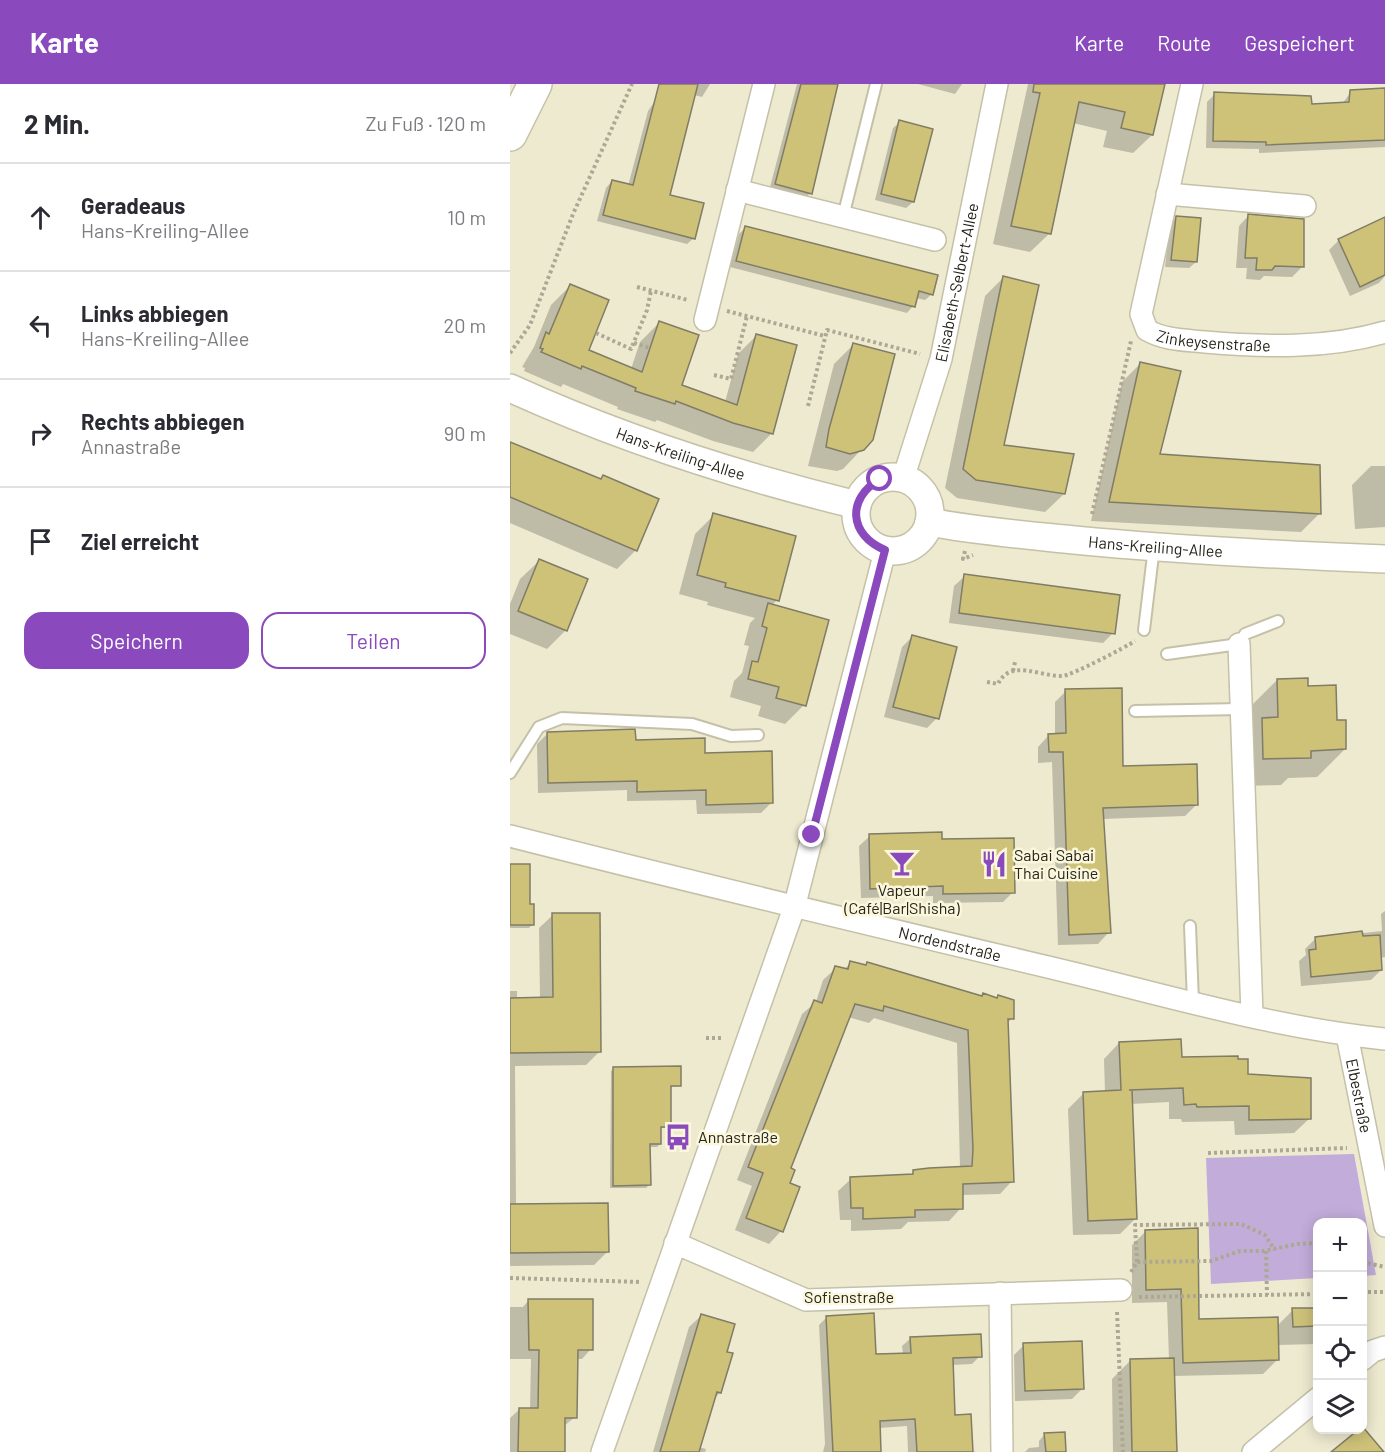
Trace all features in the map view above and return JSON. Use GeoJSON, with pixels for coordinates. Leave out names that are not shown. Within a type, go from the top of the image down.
{"type":"FeatureCollection","features":[{"type":"Feature","properties":{"kind":"main road"},"geometry":{"type":"LineString","coordinates":[[510,134],[535,84]]}},
{"type":"Feature","properties":{"kind":"street"},"geometry":{"type":"LineString","coordinates":[[705,320],[764,84]]}},
{"type":"Feature","properties":{"kind":"street","name":"Elisabeth-Selbert-Allee"},"geometry":{"type":"LineString","coordinates":[[903,479],[941,359],[997,84]]}},
{"type":"Feature","properties":{"kind":"street","name":"Zinkeysenstraße"},"geometry":{"type":"LineString","coordinates":[[1192,84],[1141,314],[1142,323],[1147,330],[1156,335],[1240,345],[1290,346],[1333,342],[1385,332]]}},
{"type":"Feature","properties":{"kind":"street"},"geometry":{"type":"LineString","coordinates":[[737,190],[936,240]]}},
{"type":"Feature","properties":{"kind":"street"},"geometry":{"type":"LineString","coordinates":[[1167,194],[1305,206]]}},
{"type":"Feature","properties":{"kind":"street","name":"Hans-Kreiling-Allee"},"geometry":{"type":"LineString","coordinates":[[510,388],[626,437],[696,461],[768,483],[857,505]]}},
{"type":"Feature","properties":{"kind":"street"},"geometry":{"type":"LineString","coordinates":[[880,479],[903,479],[916,485],[924,495],[929,508],[929,522],[925,533],[908,548],[885,550],[871,544],[861,533],[856,519],[857,505],[870,485],[880,479]]}},
{"type":"Feature","properties":{"kind":"street","name":"Hans-Kreiling-Allee"},"geometry":{"type":"LineString","coordinates":[[929,522],[970,530],[1154,547],[1248,554],[1385,559]]}},
{"type":"Feature","properties":{"kind":"street"},"geometry":{"type":"LineString","coordinates":[[602,1452],[660,1282],[794,908],[885,550]]}},
{"type":"Feature","properties":{"kind":"street"},"geometry":{"type":"LineString","coordinates":[[1239,644],[1252,1016]]}},
{"type":"Feature","properties":{"kind":"street","name":"Nordendstraße"},"geometry":{"type":"LineString","coordinates":[[510,836],[794,908],[1252,1016],[1347,1035],[1385,1040]]}},
{"type":"Feature","properties":{"kind":"street","name":"Elbestraße"},"geometry":{"type":"LineString","coordinates":[[1347,1035],[1385,1226]]}},
{"type":"Feature","properties":{"kind":"street","name":"Sofienstraße"},"geometry":{"type":"LineString","coordinates":[[675,1244],[806,1300],[1118,1290]]}},
{"type":"Feature","properties":{"kind":"street"},"geometry":{"type":"LineString","coordinates":[[1000,1293],[1002,1452]]}},
{"type":"Feature","properties":{"kind":"street"},"geometry":{"type":"LineString","coordinates":[[1367,1356],[1385,1347]]}},
{"type":"Feature","properties":{"kind":"street"},"geometry":{"type":"LineString","coordinates":[[1253,1452],[1313,1401]]}},
{"type":"Feature","properties":{"kind":"lane"},"geometry":{"type":"LineString","coordinates":[[843,217],[876,84]]}},
{"type":"Feature","properties":{"kind":"lane"},"geometry":{"type":"LineString","coordinates":[[1143,630],[1154,547]]}},
{"type":"Feature","properties":{"kind":"lane"},"geometry":{"type":"LineString","coordinates":[[1167,654],[1239,644],[1245,634],[1278,621]]}},
{"type":"Feature","properties":{"kind":"lane"},"geometry":{"type":"LineString","coordinates":[[1135,711],[1241,709]]}},
{"type":"Feature","properties":{"kind":"lane"},"geometry":{"type":"LineString","coordinates":[[510,773],[539,727],[562,718],[692,724],[731,736],[758,735]]}},
{"type":"Feature","properties":{"kind":"lane"},"geometry":{"type":"LineString","coordinates":[[1190,926],[1193,1002]]}},
{"type":"Feature","properties":{"kind":"path"},"geometry":{"type":"LineString","coordinates":[[510,352],[530,325],[573,214],[632,84]]}},
{"type":"Feature","properties":{"kind":"path"},"geometry":{"type":"LineString","coordinates":[[596,333],[631,349],[647,310],[651,291]]}},
{"type":"Feature","properties":{"kind":"path"},"geometry":{"type":"LineString","coordinates":[[714,375],[731,379],[747,316]]}},
{"type":"Feature","properties":{"kind":"path"},"geometry":{"type":"LineString","coordinates":[[1092,514],[1131,338],[1142,323]]}},
{"type":"Feature","properties":{"kind":"path"},"geometry":{"type":"LineString","coordinates":[[808,406],[827,330],[941,359]]}},
{"type":"Feature","properties":{"kind":"path"},"geometry":{"type":"LineString","coordinates":[[634,343],[650,348]]}},
{"type":"Feature","properties":{"kind":"path"},"geometry":{"type":"LineString","coordinates":[[987,682],[998,684],[1002,676],[1013,671],[1064,676],[1132,643],[1143,630]]}},
{"type":"Feature","properties":{"kind":"path"},"geometry":{"type":"LineString","coordinates":[[1013,671],[1015,662]]}},
{"type":"Feature","properties":{"kind":"path"},"geometry":{"type":"LineString","coordinates":[[706,1038],[722,1038]]}},
{"type":"Feature","properties":{"kind":"path"},"geometry":{"type":"LineString","coordinates":[[1208,1153],[1369,1147]]}},
{"type":"Feature","properties":{"kind":"path"},"geometry":{"type":"LineString","coordinates":[[1123,1452],[1118,1290],[1137,1263],[1135,1226],[1241,1224],[1265,1235],[1275,1250]]}},
{"type":"Feature","properties":{"kind":"path"},"geometry":{"type":"LineString","coordinates":[[1137,1263],[1210,1261],[1240,1251],[1266,1251],[1298,1244],[1313,1244]]}},
{"type":"Feature","properties":{"kind":"path"},"geometry":{"type":"LineString","coordinates":[[1266,1251],[1267,1295]]}},
{"type":"Feature","properties":{"kind":"path"},"geometry":{"type":"LineString","coordinates":[[1367,1263],[1385,1267]]}},
{"type":"Feature","properties":{"kind":"path"},"geometry":{"type":"LineString","coordinates":[[510,1278],[660,1282]]}},
{"type":"Feature","properties":{"kind":"path"},"geometry":{"type":"LineString","coordinates":[[1118,1290],[1143,1299],[1313,1294]]}},
{"type":"Feature","properties":{"kind":"path"},"geometry":{"type":"LineString","coordinates":[[1367,1292],[1385,1292]]}},
{"type":"Feature","properties":{"kind":"shaded area"},"geometry":{"type":"Polygon","coordinates":[[[1354,1154],[1366,1218],[1313,1218],[1313,1278],[1211,1284],[1206,1158],[1354,1154]]]}},
{"type":"Feature","properties":{"kind":"shaded area"},"geometry":{"type":"Polygon","coordinates":[[[1367,1226],[1376,1275],[1367,1276],[1367,1226]]]}},
{"type":"Feature","properties":{"kind":"building"},"geometry":{"type":"Polygon","coordinates":[[[659,84],[698,84],[670,195],[704,203],[695,239],[603,215],[612,180],[633,185],[659,84]]]}},
{"type":"Feature","properties":{"kind":"building"},"geometry":{"type":"Polygon","coordinates":[[[801,84],[838,84],[812,194],[775,184],[801,84]]]}},
{"type":"Feature","properties":{"kind":"building"},"geometry":{"type":"Polygon","coordinates":[[[1034,84],[1165,84],[1153,135],[1121,128],[1125,112],[1079,102],[1051,234],[1011,226],[1040,93],[1033,92],[1034,84]]]}},
{"type":"Feature","properties":{"kind":"building"},"geometry":{"type":"Polygon","coordinates":[[[1385,88],[1385,140],[1266,145],[1266,142],[1213,141],[1214,92],[1311,96],[1312,104],[1349,102],[1350,90],[1385,88]]]}},
{"type":"Feature","properties":{"kind":"building"},"geometry":{"type":"Polygon","coordinates":[[[899,120],[933,129],[914,202],[881,194],[899,120]]]}},
{"type":"Feature","properties":{"kind":"building"},"geometry":{"type":"Polygon","coordinates":[[[1248,214],[1304,219],[1304,267],[1275,266],[1272,270],[1256,270],[1257,258],[1245,258],[1248,214]]]}},
{"type":"Feature","properties":{"kind":"building"},"geometry":{"type":"Polygon","coordinates":[[[1176,216],[1201,218],[1197,262],[1171,260],[1176,216]]]}},
{"type":"Feature","properties":{"kind":"building"},"geometry":{"type":"Polygon","coordinates":[[[1385,217],[1385,275],[1360,287],[1338,239],[1385,217]]]}},
{"type":"Feature","properties":{"kind":"building"},"geometry":{"type":"Polygon","coordinates":[[[745,226],[938,275],[933,295],[919,291],[915,307],[736,261],[745,226]]]}},
{"type":"Feature","properties":{"kind":"building"},"geometry":{"type":"Polygon","coordinates":[[[1003,276],[1039,285],[1004,445],[1074,454],[1065,494],[976,480],[963,469],[1003,276]]]}},
{"type":"Feature","properties":{"kind":"building"},"geometry":{"type":"Polygon","coordinates":[[[570,284],[609,300],[589,350],[642,372],[659,321],[699,335],[682,385],[737,405],[756,334],[797,345],[773,434],[733,423],[676,401],[675,404],[635,391],[636,388],[541,352],[543,349],[540,348],[546,332],[549,334],[570,284]]]}},
{"type":"Feature","properties":{"kind":"building"},"geometry":{"type":"Polygon","coordinates":[[[853,343],[895,354],[873,440],[864,450],[850,454],[826,447],[853,343]]]}},
{"type":"Feature","properties":{"kind":"building"},"geometry":{"type":"Polygon","coordinates":[[[1140,362],[1181,371],[1160,454],[1320,465],[1321,514],[1109,502],[1140,362]]]}},
{"type":"Feature","properties":{"kind":"building"},"geometry":{"type":"Polygon","coordinates":[[[510,442],[601,479],[603,475],[659,499],[637,551],[510,497],[510,442]]]}},
{"type":"Feature","properties":{"kind":"building"},"geometry":{"type":"Polygon","coordinates":[[[713,513],[796,536],[779,601],[725,587],[726,583],[697,575],[713,513]]]}},
{"type":"Feature","properties":{"kind":"building"},"geometry":{"type":"Polygon","coordinates":[[[539,559],[588,579],[567,631],[518,611],[539,559]]]}},
{"type":"Feature","properties":{"kind":"building"},"geometry":{"type":"Polygon","coordinates":[[[964,574],[1120,595],[1115,634],[959,613],[964,574]]]}},
{"type":"Feature","properties":{"kind":"building"},"geometry":{"type":"Polygon","coordinates":[[[768,603],[829,620],[806,706],[776,698],[779,687],[748,679],[752,661],[758,662],[767,628],[762,626],[768,603]]]}},
{"type":"Feature","properties":{"kind":"building"},"geometry":{"type":"Polygon","coordinates":[[[912,635],[957,647],[939,719],[893,707],[912,635]]]}},
{"type":"Feature","properties":{"kind":"building"},"geometry":{"type":"Polygon","coordinates":[[[1308,678],[1308,686],[1336,685],[1337,720],[1346,720],[1346,749],[1311,751],[1311,758],[1263,759],[1262,718],[1278,717],[1277,679],[1308,678]]]}},
{"type":"Feature","properties":{"kind":"building"},"geometry":{"type":"Polygon","coordinates":[[[1122,688],[1123,766],[1197,764],[1198,805],[1103,808],[1111,933],[1069,935],[1063,752],[1049,752],[1048,734],[1066,733],[1065,689],[1122,688]]]}},
{"type":"Feature","properties":{"kind":"building"},"geometry":{"type":"Polygon","coordinates":[[[635,729],[636,740],[705,738],[705,753],[772,751],[773,803],[706,805],[706,790],[637,792],[637,781],[548,783],[547,732],[635,729]]]}},
{"type":"Feature","properties":{"kind":"building"},"geometry":{"type":"Polygon","coordinates":[[[942,832],[942,839],[1014,838],[1015,893],[943,894],[943,886],[870,889],[869,834],[942,832]]]}},
{"type":"Feature","properties":{"kind":"building"},"geometry":{"type":"Polygon","coordinates":[[[510,864],[530,864],[530,904],[534,904],[534,925],[510,925],[510,864]]]}},
{"type":"Feature","properties":{"kind":"building"},"geometry":{"type":"Polygon","coordinates":[[[552,913],[600,913],[601,1052],[510,1053],[510,998],[553,997],[552,913]]]}},
{"type":"Feature","properties":{"kind":"building"},"geometry":{"type":"Polygon","coordinates":[[[1362,931],[1363,936],[1380,935],[1382,970],[1311,977],[1309,950],[1316,949],[1315,937],[1362,931]]]}},
{"type":"Feature","properties":{"kind":"building"},"geometry":{"type":"Polygon","coordinates":[[[850,961],[866,965],[867,962],[982,996],[983,993],[1014,1000],[1014,1019],[1008,1019],[1014,1182],[963,1184],[963,1209],[915,1210],[915,1217],[863,1219],[863,1208],[851,1208],[850,1177],[913,1174],[913,1170],[972,1166],[973,1149],[968,1030],[884,1006],[883,1011],[855,1004],[791,1168],[795,1170],[790,1183],[800,1187],[783,1232],[746,1218],[763,1173],[748,1167],[814,1000],[822,1003],[835,966],[848,969],[850,961]]]}},
{"type":"Feature","properties":{"kind":"building"},"geometry":{"type":"Polygon","coordinates":[[[1181,1039],[1182,1057],[1238,1056],[1238,1059],[1248,1059],[1248,1074],[1311,1078],[1311,1119],[1249,1120],[1249,1106],[1184,1105],[1183,1088],[1129,1090],[1132,1090],[1137,1219],[1088,1221],[1083,1092],[1121,1090],[1119,1042],[1181,1039]]]}},
{"type":"Feature","properties":{"kind":"building"},"geometry":{"type":"Polygon","coordinates":[[[681,1066],[681,1086],[671,1086],[671,1127],[661,1127],[661,1144],[650,1144],[651,1185],[613,1186],[613,1067],[681,1066]]]}},
{"type":"Feature","properties":{"kind":"building"},"geometry":{"type":"Polygon","coordinates":[[[608,1203],[609,1252],[510,1253],[510,1204],[608,1203]]]}},
{"type":"Feature","properties":{"kind":"building"},"geometry":{"type":"Polygon","coordinates":[[[1198,1228],[1199,1319],[1278,1317],[1279,1360],[1183,1363],[1181,1289],[1146,1290],[1145,1230],[1198,1228]]]}},
{"type":"Feature","properties":{"kind":"building"},"geometry":{"type":"Polygon","coordinates":[[[528,1299],[593,1299],[593,1350],[578,1350],[577,1418],[565,1418],[565,1452],[518,1452],[519,1408],[538,1408],[539,1350],[529,1350],[528,1299]]]}},
{"type":"Feature","properties":{"kind":"building"},"geometry":{"type":"Polygon","coordinates":[[[1292,1308],[1313,1308],[1313,1326],[1293,1327],[1292,1308]]]}},
{"type":"Feature","properties":{"kind":"building"},"geometry":{"type":"Polygon","coordinates":[[[874,1313],[876,1354],[911,1353],[910,1337],[981,1334],[982,1357],[953,1358],[955,1415],[971,1414],[973,1452],[917,1452],[915,1419],[880,1421],[881,1452],[833,1452],[826,1316],[874,1313]]]}},
{"type":"Feature","properties":{"kind":"building"},"geometry":{"type":"Polygon","coordinates":[[[701,1314],[735,1324],[727,1352],[733,1353],[721,1393],[717,1392],[699,1452],[660,1452],[701,1314]]]}},
{"type":"Feature","properties":{"kind":"building"},"geometry":{"type":"Polygon","coordinates":[[[1082,1341],[1084,1389],[1025,1391],[1023,1343],[1082,1341]]]}},
{"type":"Feature","properties":{"kind":"building"},"geometry":{"type":"Polygon","coordinates":[[[1174,1358],[1177,1452],[1132,1452],[1130,1359],[1174,1358]]]}},
{"type":"Feature","properties":{"kind":"building"},"geometry":{"type":"Polygon","coordinates":[[[1065,1432],[1066,1452],[1046,1452],[1044,1433],[1065,1432]]]}},
{"type":"Feature","properties":{"kind":"building"},"geometry":{"type":"Polygon","coordinates":[[[1367,1432],[1384,1452],[1331,1452],[1353,1434],[1367,1434],[1367,1432]]]}},
{"type":"Feature","properties":{"kind":"place","name":"Vapeur (Café|Bar|Shisha)"},"geometry":{"type":"Point","coordinates":[902,863]}},
{"type":"Feature","properties":{"kind":"place","name":"Sabai Sabai Thai Cuisine"},"geometry":{"type":"Point","coordinates":[994,864]}},
{"type":"Feature","properties":{"kind":"place","name":"Annastraße"},"geometry":{"type":"Point","coordinates":[678,1137]}},
{"type":"Feature","properties":{"kind":"route"},"geometry":{"type":"LineString","coordinates":[[812,835],[885,550],[871,544],[861,533],[856,519],[857,505],[862,494],[880,479]]}}]}
